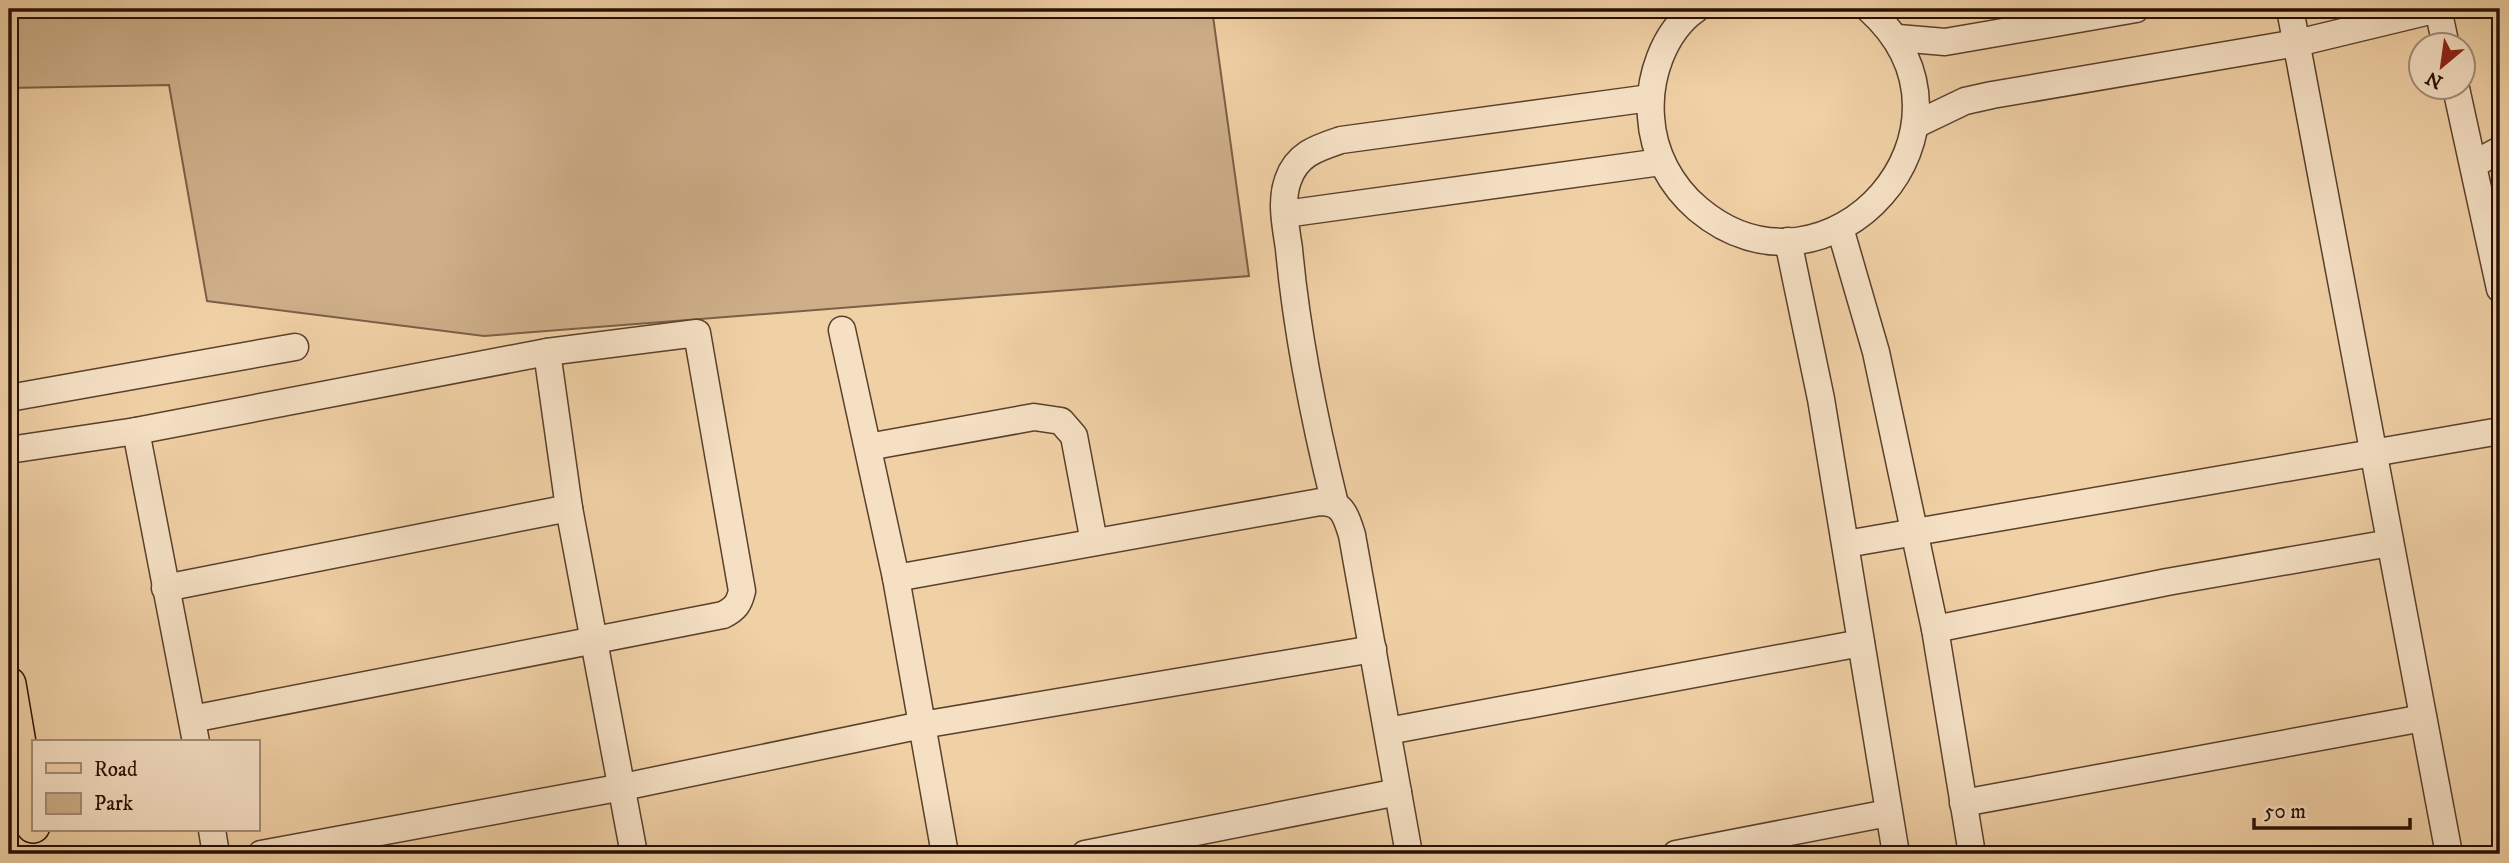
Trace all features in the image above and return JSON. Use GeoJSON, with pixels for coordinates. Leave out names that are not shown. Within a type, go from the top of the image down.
{"type":"FeatureCollection","features":[{"type":"Feature","properties":{"kind":"main road"},"geometry":{"type":"LineString","coordinates":[[9,684],[32,816]]}},
{"type":"Feature","properties":{"kind":"main road"},"geometry":{"type":"LineString","coordinates":[[35,832],[38,854]]}},
{"type":"Feature","properties":{"kind":"street"},"geometry":{"type":"LineString","coordinates":[[1696,9],[1686,16],[1661,54],[1650,99],[1651,131],[1661,162],[1682,195],[1713,221],[1749,236],[1788,241],[1815,237],[1840,228],[1868,210],[1891,186],[1907,158],[1915,125],[1916,94],[1898,38],[1869,9]]}},
{"type":"Feature","properties":{"kind":"street"},"geometry":{"type":"LineString","coordinates":[[1898,38],[1945,42],[2136,9]]}},
{"type":"Feature","properties":{"kind":"street"},"geometry":{"type":"LineString","coordinates":[[2290,9],[2449,854]]}},
{"type":"Feature","properties":{"kind":"street"},"geometry":{"type":"LineString","coordinates":[[1915,125],[1965,101],[1992,95],[2297,43],[2438,9],[2443,32]]}},
{"type":"Feature","properties":{"kind":"street"},"geometry":{"type":"LineString","coordinates":[[1409,854],[1352,536],[1346,514],[1335,504],[1311,408],[1294,311],[1284,196],[1297,163],[1310,150],[1341,140],[1650,99]]}},
{"type":"Feature","properties":{"kind":"street"},"geometry":{"type":"LineString","coordinates":[[2459,102],[2500,289]]}},
{"type":"Feature","properties":{"kind":"street"},"geometry":{"type":"LineString","coordinates":[[2474,164],[2500,150]]}},
{"type":"Feature","properties":{"kind":"street"},"geometry":{"type":"LineString","coordinates":[[1285,214],[1661,162]]}},
{"type":"Feature","properties":{"kind":"street"},"geometry":{"type":"LineString","coordinates":[[1840,228],[1876,352],[1935,629],[1972,854]]}},
{"type":"Feature","properties":{"kind":"street"},"geometry":{"type":"LineString","coordinates":[[1788,241],[1821,399],[1896,854]]}},
{"type":"Feature","properties":{"kind":"street"},"geometry":{"type":"LineString","coordinates":[[842,330],[896,578],[945,854]]}},
{"type":"Feature","properties":{"kind":"street"},"geometry":{"type":"LineString","coordinates":[[9,450],[136,431],[547,352],[697,332],[741,591],[737,606],[723,615],[594,640],[194,730],[136,431]]}},
{"type":"Feature","properties":{"kind":"street"},"geometry":{"type":"LineString","coordinates":[[9,398],[295,347]]}},
{"type":"Feature","properties":{"kind":"street"},"geometry":{"type":"LineString","coordinates":[[547,352],[569,508],[634,854]]}},
{"type":"Feature","properties":{"kind":"street"},"geometry":{"type":"LineString","coordinates":[[868,447],[1042,415],[1061,421],[1074,436],[1094,542]]}},
{"type":"Feature","properties":{"kind":"street"},"geometry":{"type":"LineString","coordinates":[[1846,544],[2500,431]]}},
{"type":"Feature","properties":{"kind":"street"},"geometry":{"type":"LineString","coordinates":[[896,578],[1320,502],[1335,504]]}},
{"type":"Feature","properties":{"kind":"street"},"geometry":{"type":"LineString","coordinates":[[165,587],[569,508]]}},
{"type":"Feature","properties":{"kind":"street"},"geometry":{"type":"LineString","coordinates":[[1935,629],[2167,582],[2390,543]]}},
{"type":"Feature","properties":{"kind":"street"},"geometry":{"type":"LineString","coordinates":[[1388,731],[1861,643]]}},
{"type":"Feature","properties":{"kind":"street"},"geometry":{"type":"LineString","coordinates":[[261,854],[623,787],[922,725],[1373,649]]}},
{"type":"Feature","properties":{"kind":"street"},"geometry":{"type":"LineString","coordinates":[[1963,803],[2423,718]]}},
{"type":"Feature","properties":{"kind":"street"},"geometry":{"type":"LineString","coordinates":[[1085,854],[1398,792]]}},
{"type":"Feature","properties":{"kind":"street"},"geometry":{"type":"LineString","coordinates":[[1676,854],[1888,813]]}},
{"type":"Feature","properties":{"kind":"street"},"geometry":{"type":"LineString","coordinates":[[212,832],[216,854]]}},
{"type":"Feature","properties":{"kind":"green space"},"geometry":{"type":"Polygon","coordinates":[[[9,9],[1212,9],[1249,276],[484,336],[207,301],[169,85],[9,88],[9,9]]]}}]}
